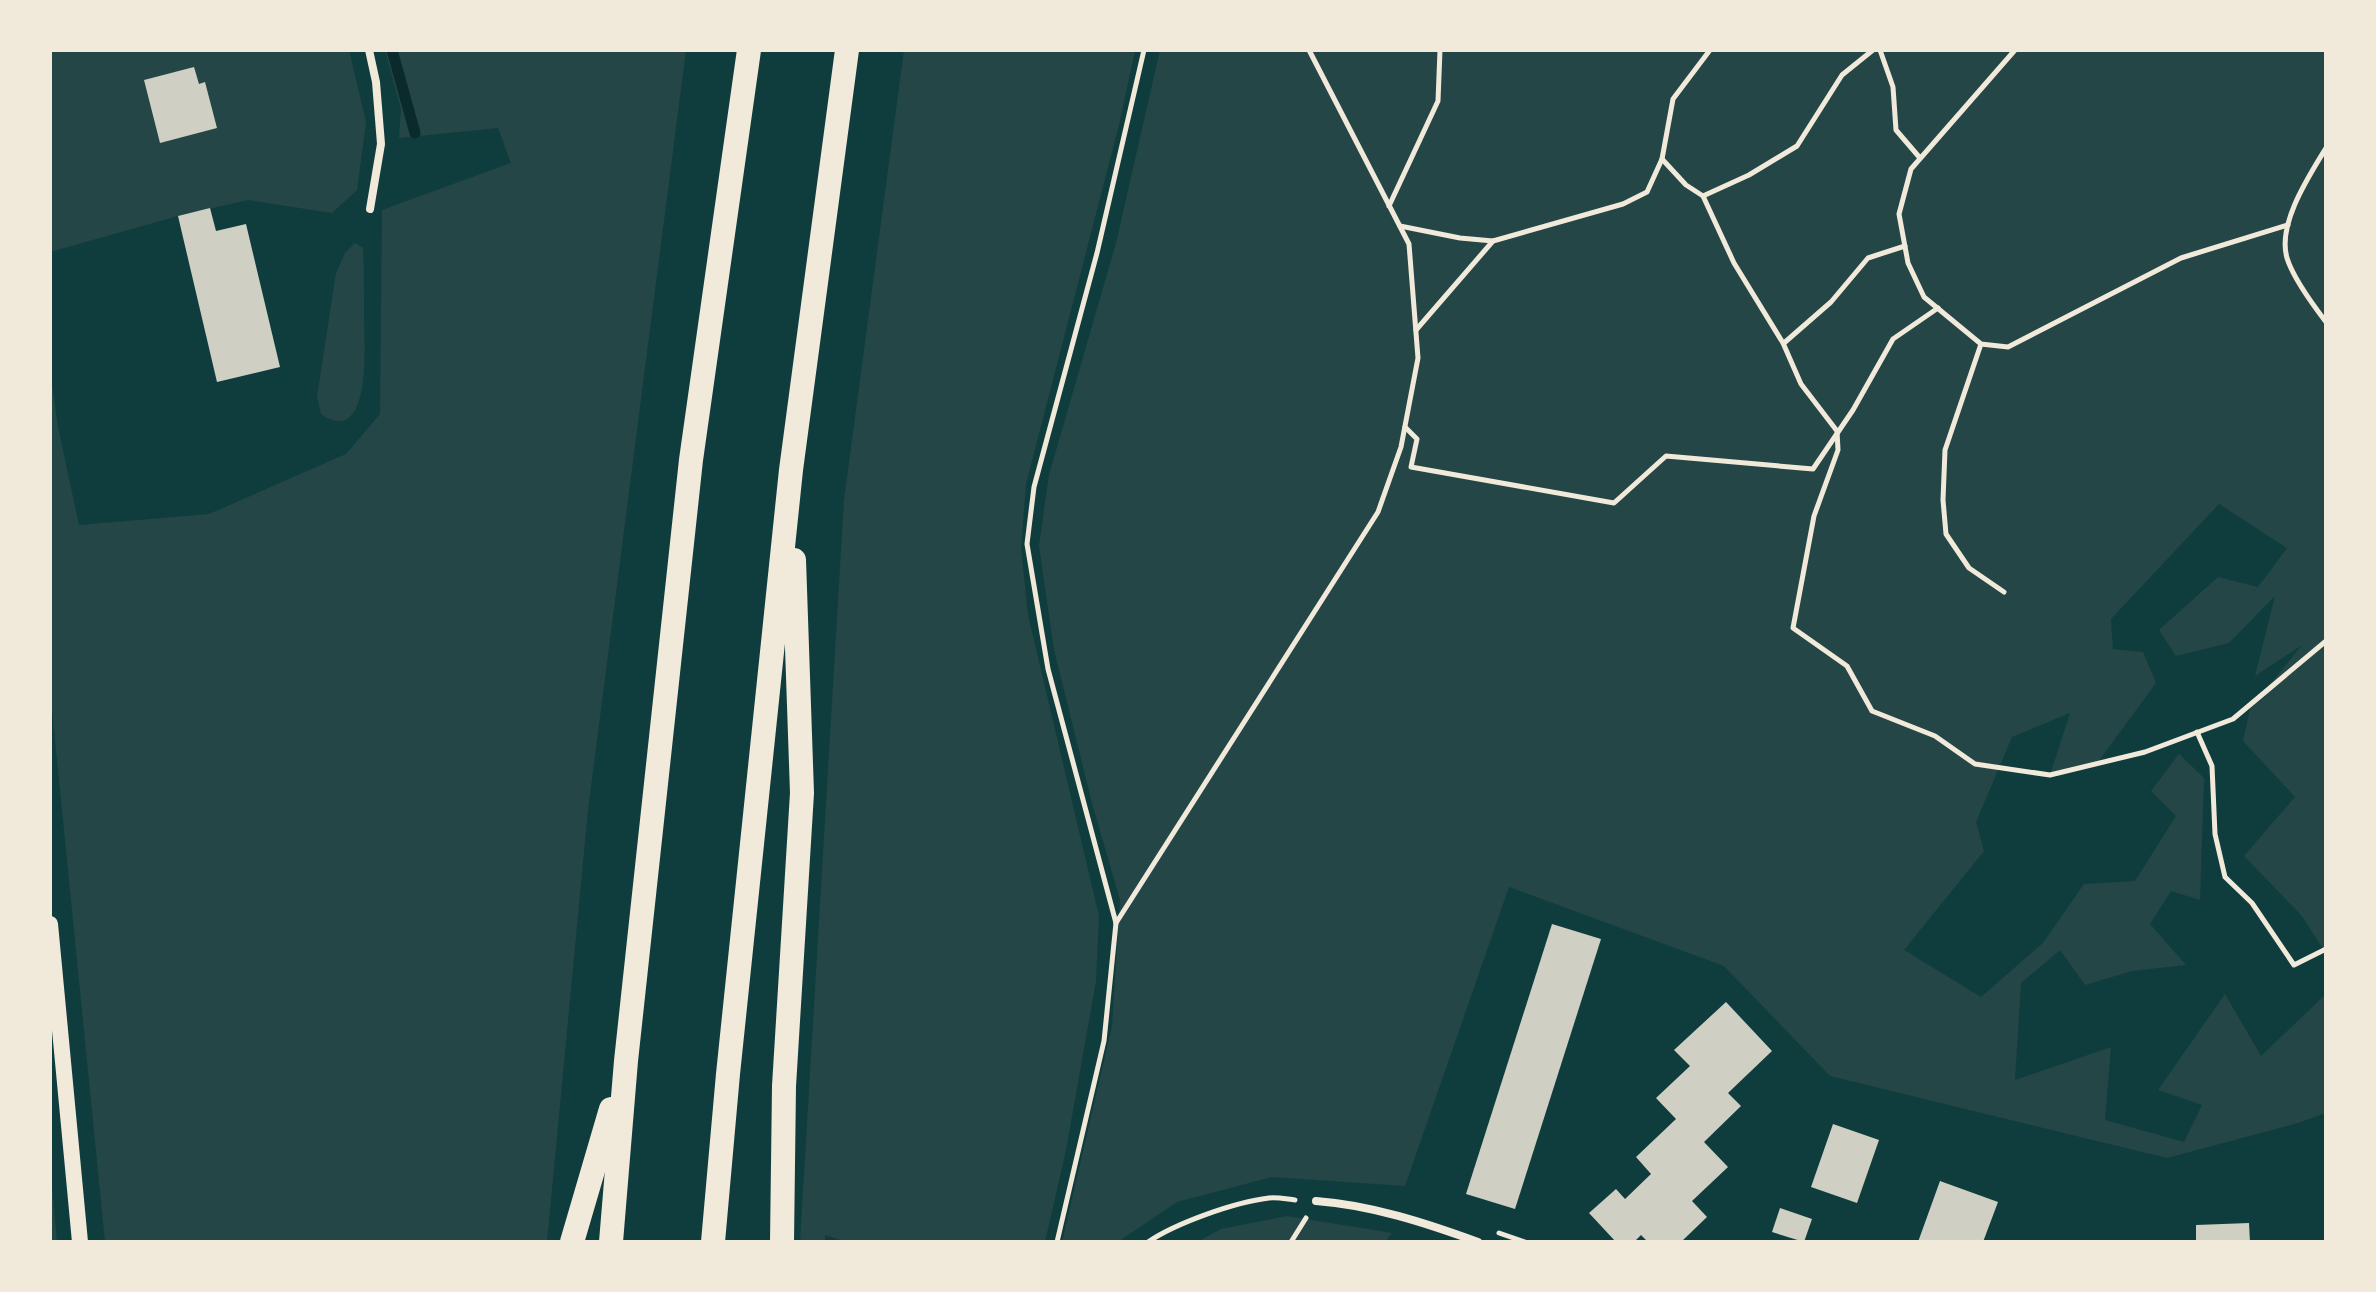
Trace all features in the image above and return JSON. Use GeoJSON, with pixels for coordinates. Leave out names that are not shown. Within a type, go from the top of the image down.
{"type":"FeatureCollection","features":[{"type":"Feature","properties":{"kind":"highway"},"geometry":{"type":"LineString","coordinates":[[611,1242],[626,1061],[691,460],[749,50]]}},
{"type":"Feature","properties":{"kind":"highway"},"geometry":{"type":"LineString","coordinates":[[713,1242],[791,470],[847,50]]}},
{"type":"Feature","properties":{"kind":"highway"},"geometry":{"type":"LineString","coordinates":[[782,1242],[784,1086],[802,793],[791,470]]}},
{"type":"Feature","properties":{"kind":"highway"},"geometry":{"type":"LineString","coordinates":[[572,1242],[626,1061]]}},
{"type":"Feature","properties":{"kind":"main road"},"geometry":{"type":"LineString","coordinates":[[50,924],[80,1242]]}},
{"type":"Feature","properties":{"kind":"street"},"geometry":{"type":"LineString","coordinates":[[369,50],[376,82],[381,144],[370,209]]}},
{"type":"Feature","properties":{"kind":"street"},"geometry":{"type":"LineString","coordinates":[[1316,1201],[1345,1203],[1437,1227],[1478,1242]]}},
{"type":"Feature","properties":{"kind":"path"},"geometry":{"type":"LineString","coordinates":[[1057,1242],[1104,1041],[1116,923],[1048,669],[1027,544],[1034,487],[1097,253],[1144,50]]}},
{"type":"Feature","properties":{"kind":"path"},"geometry":{"type":"LineString","coordinates":[[1116,923],[1378,512],[1401,447],[1418,358],[1409,244],[1309,50]]}},
{"type":"Feature","properties":{"kind":"path"},"geometry":{"type":"LineString","coordinates":[[1389,206],[1438,101],[1440,50]]}},
{"type":"Feature","properties":{"kind":"path"},"geometry":{"type":"LineString","coordinates":[[1399,226],[1493,241],[1623,204],[1647,192],[1662,159],[1673,99],[1710,50]]}},
{"type":"Feature","properties":{"kind":"path"},"geometry":{"type":"LineString","coordinates":[[1703,196],[1749,175],[1797,146],[1842,75],[1873,50]]}},
{"type":"Feature","properties":{"kind":"path"},"geometry":{"type":"LineString","coordinates":[[1880,50],[1893,87],[1896,130],[1920,158]]}},
{"type":"Feature","properties":{"kind":"path"},"geometry":{"type":"LineString","coordinates":[[2015,50],[1911,169],[1899,214],[1908,263],[1924,297],[1981,344],[2008,347],[2181,258],[2288,225]]}},
{"type":"Feature","properties":{"kind":"path"},"geometry":{"type":"LineString","coordinates":[[2326,148],[2305,183],[2288,225],[2286,257],[2311,303],[2326,322]]}},
{"type":"Feature","properties":{"kind":"path"},"geometry":{"type":"LineString","coordinates":[[1662,159],[1686,185],[1703,196],[1734,263],[1783,343],[1801,384],[1837,431],[1838,450],[1814,516],[1793,628],[1847,666],[1872,711],[1935,736],[1975,764],[2050,775],[2145,752],[2233,719],[2326,641]]}},
{"type":"Feature","properties":{"kind":"path"},"geometry":{"type":"LineString","coordinates":[[1416,330],[1493,241]]}},
{"type":"Feature","properties":{"kind":"path"},"geometry":{"type":"LineString","coordinates":[[1783,343],[1831,302],[1868,258],[1905,246]]}},
{"type":"Feature","properties":{"kind":"path"},"geometry":{"type":"LineString","coordinates":[[1405,427],[1417,439],[1411,467],[1614,503],[1666,456],[1813,469],[1853,410],[1893,339],[1938,308]]}},
{"type":"Feature","properties":{"kind":"path"},"geometry":{"type":"LineString","coordinates":[[1981,344],[1945,450],[1943,500],[1946,534],[1969,568],[2004,592]]}},
{"type":"Feature","properties":{"kind":"path"},"geometry":{"type":"LineString","coordinates":[[2197,732],[2212,766],[2215,834],[2225,877],[2252,903],[2294,965],[2326,949]]}},
{"type":"Feature","properties":{"kind":"path"},"geometry":{"type":"LineString","coordinates":[[1148,1242],[1163,1232],[1216,1212],[1269,1198],[1316,1201]]}},
{"type":"Feature","properties":{"kind":"shaded area"},"geometry":{"type":"Polygon","coordinates":[[[50,50],[349,50],[366,122],[357,190],[332,213],[248,200],[50,252],[50,50]]]}},
{"type":"Feature","properties":{"kind":"shaded area"},"geometry":{"type":"Polygon","coordinates":[[[385,50],[686,50],[588,810],[547,1242],[105,1242],[50,689],[50,369],[58,427],[79,525],[209,514],[346,454],[380,414],[382,210],[511,163],[498,128],[399,138],[401,109],[385,50]]]}},
{"type":"Feature","properties":{"kind":"shaded area"},"geometry":{"type":"Polygon","coordinates":[[[904,50],[1135,50],[1120,121],[1026,484],[1021,549],[1028,615],[1099,916],[1096,981],[1066,1150],[1045,1242],[847,1242],[825,1235],[825,1242],[800,1242],[844,500],[904,50]]]}},
{"type":"Feature","properties":{"kind":"shaded area"},"geometry":{"type":"Polygon","coordinates":[[[1160,50],[2326,50],[2326,954],[2302,916],[2244,856],[2295,797],[2243,741],[2250,709],[2302,645],[2255,676],[2275,596],[2229,643],[2176,656],[2159,630],[2218,577],[2258,587],[2287,548],[2219,504],[2111,619],[2113,649],[2143,652],[2156,683],[2098,762],[2050,775],[2070,713],[2012,737],[1976,822],[1984,851],[1904,950],[1981,997],[2043,943],[2084,884],[2135,881],[2176,816],[2151,791],[2179,754],[2204,778],[2200,900],[2171,891],[2150,924],[2186,965],[2132,971],[2085,985],[2060,950],[2021,983],[2015,1080],[2111,1047],[2105,1120],[2184,1142],[2202,1105],[2158,1090],[2225,994],[2261,1056],[2326,994],[2326,1113],[2167,1158],[1830,1076],[1724,966],[1509,887],[1405,1186],[1272,1177],[1177,1202],[1118,1242],[1062,1242],[1112,1026],[1120,900],[1054,650],[1039,546],[1049,475],[1116,243],[1160,50]]]}},
{"type":"Feature","properties":{"kind":"shaded area"},"geometry":{"type":"Polygon","coordinates":[[[355,243],[363,248],[364,367],[357,405],[350,417],[338,421],[321,414],[317,397],[336,273],[345,253],[355,243]]]}},
{"type":"Feature","properties":{"kind":"shaded area"},"geometry":{"type":"Polygon","coordinates":[[[50,1163],[57,1242],[50,1242],[50,1163]]]}},
{"type":"Feature","properties":{"kind":"shaded area"},"geometry":{"type":"Polygon","coordinates":[[[1287,1216],[1392,1233],[1385,1242],[1197,1242],[1221,1229],[1287,1216]]]}},
{"type":"Feature","properties":{"kind":"building"},"geometry":{"type":"Polygon","coordinates":[[[194,67],[199,84],[205,82],[217,128],[160,143],[144,80],[194,67]]]}},
{"type":"Feature","properties":{"kind":"building"},"geometry":{"type":"Polygon","coordinates":[[[210,208],[216,231],[246,224],[280,367],[217,382],[178,216],[210,208]]]}},
{"type":"Feature","properties":{"kind":"building"},"geometry":{"type":"Polygon","coordinates":[[[1552,924],[1601,939],[1515,1209],[1466,1194],[1552,924]]]}},
{"type":"Feature","properties":{"kind":"building"},"geometry":{"type":"Polygon","coordinates":[[[1726,1002],[1772,1051],[1728,1093],[1741,1106],[1704,1142],[1728,1167],[1692,1201],[1707,1217],[1681,1242],[1648,1242],[1641,1235],[1634,1242],[1616,1242],[1589,1213],[1616,1189],[1625,1199],[1651,1174],[1636,1157],[1676,1119],[1656,1098],[1690,1066],[1674,1050],[1726,1002]]]}},
{"type":"Feature","properties":{"kind":"building"},"geometry":{"type":"Polygon","coordinates":[[[1833,1124],[1879,1140],[1857,1203],[1811,1187],[1833,1124]]]}},
{"type":"Feature","properties":{"kind":"building"},"geometry":{"type":"Polygon","coordinates":[[[1940,1181],[1998,1202],[1983,1242],[1918,1242],[1940,1181]]]}},
{"type":"Feature","properties":{"kind":"building"},"geometry":{"type":"Polygon","coordinates":[[[1780,1208],[1812,1219],[1804,1242],[1772,1232],[1780,1208]]]}},
{"type":"Feature","properties":{"kind":"building"},"geometry":{"type":"Polygon","coordinates":[[[2249,1223],[2250,1242],[2196,1242],[2196,1225],[2249,1223]]]}},
{"type":"Feature","properties":{"kind":"waterway"},"geometry":{"type":"LineString","coordinates":[[392,50],[415,133]]}}]}
